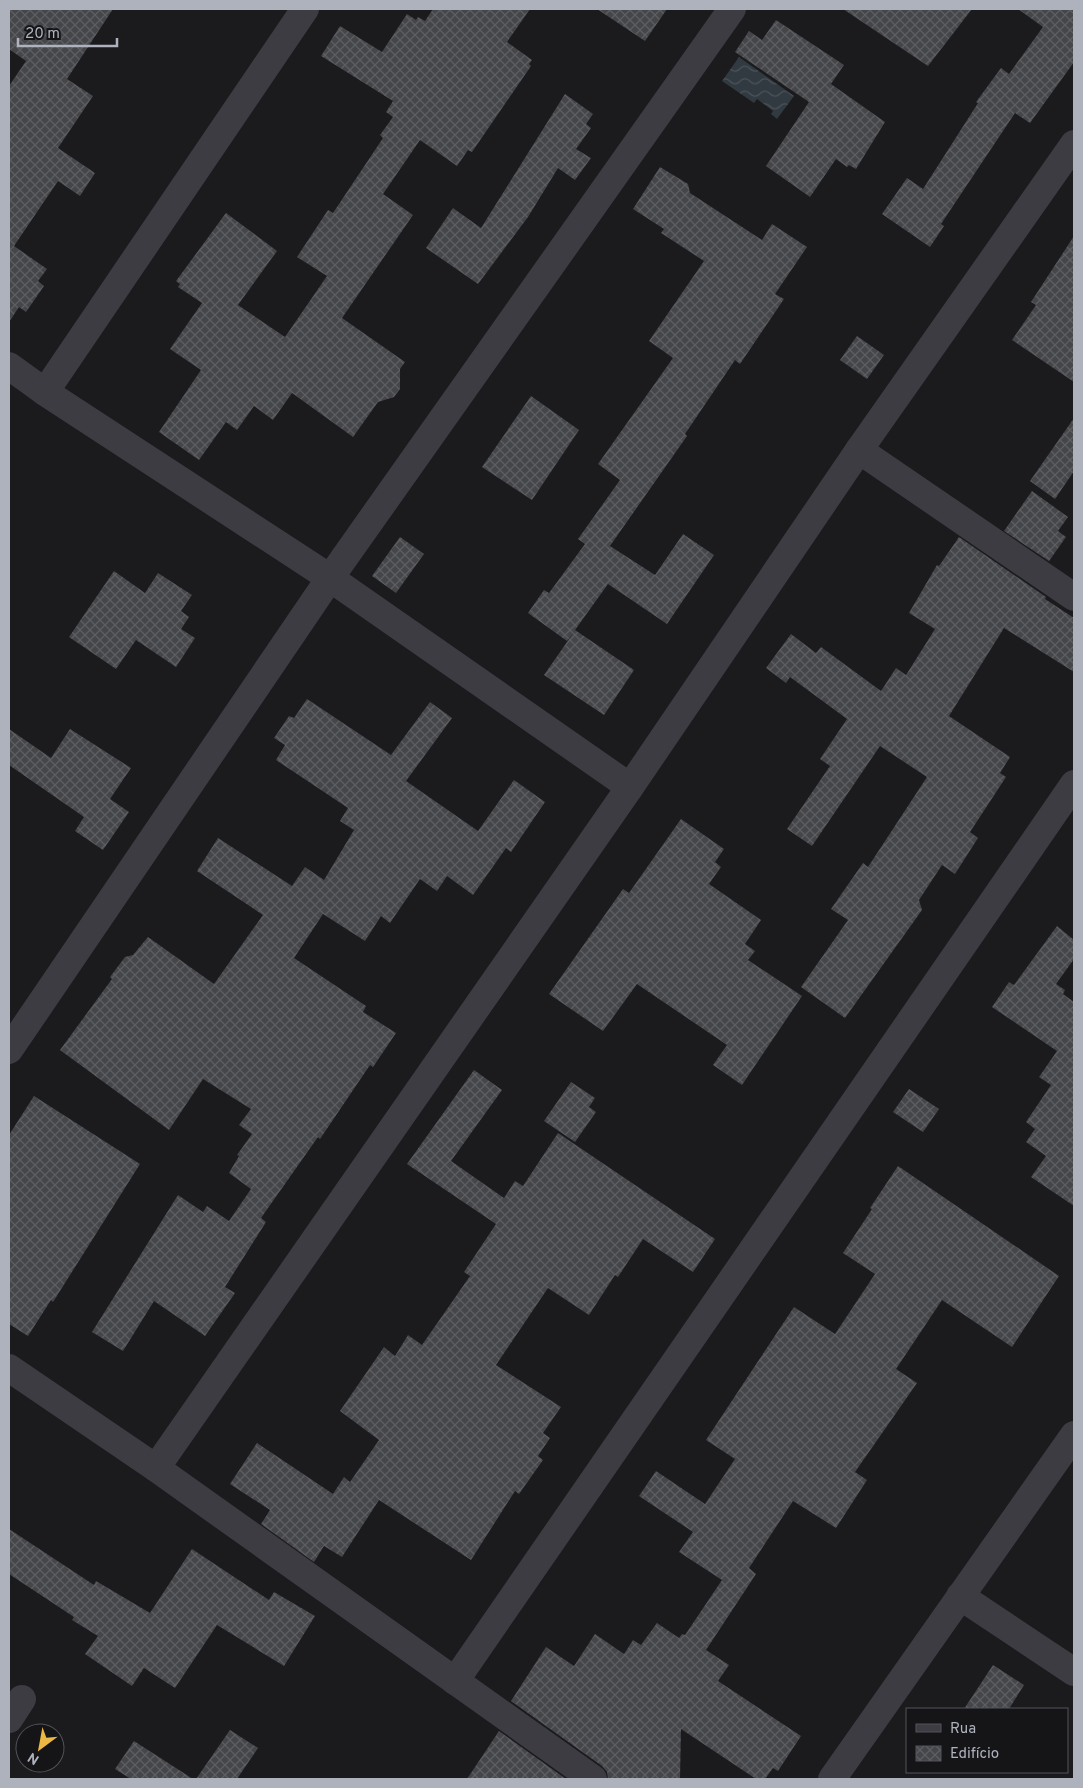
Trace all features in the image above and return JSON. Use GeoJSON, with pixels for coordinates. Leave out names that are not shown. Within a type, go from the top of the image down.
{"type":"FeatureCollection","features":[{"type":"Feature","properties":{"kind":"street"},"geometry":{"type":"LineString","coordinates":[[45,392],[304,9]]}},
{"type":"Feature","properties":{"kind":"street"},"geometry":{"type":"LineString","coordinates":[[9,1050],[330,578],[732,9]]}},
{"type":"Feature","properties":{"kind":"street"},"geometry":{"type":"LineString","coordinates":[[156,1468],[630,787],[859,450],[1074,144]]}},
{"type":"Feature","properties":{"kind":"street"},"geometry":{"type":"LineString","coordinates":[[9,366],[45,392],[330,578],[630,787]]}},
{"type":"Feature","properties":{"kind":"street"},"geometry":{"type":"LineString","coordinates":[[859,450],[1074,597]]}},
{"type":"Feature","properties":{"kind":"street"},"geometry":{"type":"LineString","coordinates":[[455,1681],[1074,784]]}},
{"type":"Feature","properties":{"kind":"street"},"geometry":{"type":"LineString","coordinates":[[9,1368],[156,1468],[593,1779]]}},
{"type":"Feature","properties":{"kind":"street"},"geometry":{"type":"LineString","coordinates":[[832,1779],[1074,1435]]}},
{"type":"Feature","properties":{"kind":"street"},"geometry":{"type":"LineString","coordinates":[[960,1596],[1074,1672]]}},
{"type":"Feature","properties":{"kind":"water"},"geometry":{"type":"Polygon","coordinates":[[[739,57],[794,96],[777,119],[771,114],[773,111],[757,99],[754,103],[722,81],[739,57]]]}},
{"type":"Feature","properties":{"kind":"building"},"geometry":{"type":"Polygon","coordinates":[[[9,9],[113,9],[67,79],[93,96],[58,148],[95,173],[80,196],[58,181],[14,246],[47,269],[38,281],[44,286],[26,312],[19,307],[9,322],[9,86],[26,61],[9,49],[9,9]]]}},
{"type":"Feature","properties":{"kind":"building"},"geometry":{"type":"Polygon","coordinates":[[[433,9],[530,9],[507,42],[532,60],[529,64],[531,66],[472,152],[468,150],[457,166],[420,140],[383,194],[413,215],[342,318],[405,362],[400,369],[400,389],[394,397],[378,402],[353,437],[292,393],[273,420],[254,406],[237,430],[226,422],[199,460],[159,432],[201,370],[170,349],[202,303],[178,287],[180,284],[176,281],[226,213],[277,251],[238,305],[285,337],[327,276],[297,257],[328,210],[333,213],[383,138],[380,135],[393,117],[386,112],[393,101],[321,56],[340,26],[382,52],[407,14],[416,20],[418,17],[425,21],[433,9]]]}},
{"type":"Feature","properties":{"kind":"building"},"geometry":{"type":"Polygon","coordinates":[[[597,9],[667,9],[645,41],[597,9]]]}},
{"type":"Feature","properties":{"kind":"building"},"geometry":{"type":"Polygon","coordinates":[[[843,9],[972,9],[928,66],[843,9]]]}},
{"type":"Feature","properties":{"kind":"building"},"geometry":{"type":"Polygon","coordinates":[[[1018,9],[1074,9],[1074,62],[1030,123],[1015,113],[941,224],[944,226],[930,247],[882,214],[907,178],[923,189],[978,103],[976,102],[1001,68],[1009,74],[1043,27],[1018,9]]]}},
{"type":"Feature","properties":{"kind":"building"},"geometry":{"type":"Polygon","coordinates":[[[776,20],[844,65],[831,84],[885,122],[856,169],[849,165],[847,167],[836,159],[810,197],[766,166],[809,102],[735,52],[749,31],[762,40],[776,20]]]}},
{"type":"Feature","properties":{"kind":"building"},"geometry":{"type":"Polygon","coordinates":[[[565,94],[593,114],[586,124],[591,128],[576,149],[591,158],[575,180],[558,168],[528,217],[478,284],[426,248],[453,208],[481,228],[565,94]]]}},
{"type":"Feature","properties":{"kind":"building"},"geometry":{"type":"Polygon","coordinates":[[[660,167],[688,184],[690,193],[762,240],[772,224],[807,247],[775,294],[784,299],[740,364],[735,360],[685,434],[687,436],[610,546],[655,575],[683,534],[714,555],[667,624],[608,584],[575,630],[634,670],[604,715],[544,675],[574,632],[567,641],[528,613],[544,590],[549,593],[585,544],[578,539],[620,480],[598,464],[673,358],[649,341],[704,261],[661,233],[664,229],[633,209],[660,167]]]}},
{"type":"Feature","properties":{"kind":"building"},"geometry":{"type":"Polygon","coordinates":[[[1074,236],[1074,382],[1012,340],[1036,305],[1031,302],[1074,236]]]}},
{"type":"Feature","properties":{"kind":"building"},"geometry":{"type":"Polygon","coordinates":[[[857,336],[884,355],[867,379],[840,360],[857,336]]]}},
{"type":"Feature","properties":{"kind":"building"},"geometry":{"type":"Polygon","coordinates":[[[531,396],[579,430],[532,500],[482,467],[531,396]]]}},
{"type":"Feature","properties":{"kind":"building"},"geometry":{"type":"Polygon","coordinates":[[[1074,418],[1074,471],[1055,499],[1030,481],[1074,418]]]}},
{"type":"Feature","properties":{"kind":"building"},"geometry":{"type":"Polygon","coordinates":[[[1032,491],[1068,517],[1058,531],[1066,537],[1049,561],[1004,531],[1032,491]]]}},
{"type":"Feature","properties":{"kind":"building"},"geometry":{"type":"Polygon","coordinates":[[[400,537],[424,554],[396,593],[372,576],[400,537]]]}},
{"type":"Feature","properties":{"kind":"building"},"geometry":{"type":"Polygon","coordinates":[[[959,537],[1074,618],[1074,672],[1004,628],[949,716],[1010,757],[1000,773],[1006,777],[970,832],[978,838],[955,874],[942,865],[919,900],[922,910],[845,1018],[801,987],[848,920],[831,909],[863,863],[868,867],[927,777],[880,746],[812,846],[787,829],[830,766],[820,759],[847,719],[790,677],[786,683],[766,668],[791,634],[816,653],[821,647],[881,691],[896,668],[906,675],[935,629],[909,613],[937,565],[939,566],[959,537]]]}},
{"type":"Feature","properties":{"kind":"building"},"geometry":{"type":"Polygon","coordinates":[[[114,571],[145,593],[158,573],[192,595],[181,611],[189,617],[181,629],[195,638],[176,667],[136,640],[116,669],[69,637],[114,571]]]}},
{"type":"Feature","properties":{"kind":"building"},"geometry":{"type":"Polygon","coordinates":[[[307,699],[391,755],[430,702],[452,718],[406,781],[478,831],[514,780],[545,802],[511,852],[506,848],[473,895],[447,876],[437,891],[420,879],[390,923],[381,916],[365,941],[323,914],[294,958],[366,1006],[363,1012],[396,1033],[373,1067],[370,1065],[320,1139],[318,1137],[261,1218],[266,1222],[225,1287],[235,1293],[205,1336],[154,1301],[123,1351],[92,1332],[178,1195],[203,1212],[207,1206],[229,1221],[251,1189],[229,1173],[239,1156],[237,1155],[252,1134],[239,1125],[251,1109],[203,1079],[169,1130],[60,1050],[112,979],[110,977],[125,957],[133,955],[148,937],[214,984],[263,915],[197,871],[218,838],[292,886],[305,867],[324,880],[354,830],[340,821],[348,808],[276,760],[285,745],[274,738],[289,716],[294,718],[307,699]]]}},
{"type":"Feature","properties":{"kind":"building"},"geometry":{"type":"Polygon","coordinates":[[[9,729],[51,758],[70,729],[131,768],[110,799],[129,812],[103,850],[75,831],[84,817],[9,765],[9,729]]]}},
{"type":"Feature","properties":{"kind":"building"},"geometry":{"type":"Polygon","coordinates":[[[681,819],[724,849],[715,862],[721,867],[709,884],[761,920],[745,944],[755,951],[748,960],[802,996],[742,1085],[713,1065],[727,1045],[637,984],[603,1031],[549,994],[623,889],[629,893],[681,819]]]}},
{"type":"Feature","properties":{"kind":"building"},"geometry":{"type":"Polygon","coordinates":[[[1057,926],[1074,940],[1074,959],[1056,984],[1065,990],[1063,994],[1074,1002],[1074,1206],[1031,1177],[1046,1156],[1026,1142],[1035,1129],[1026,1122],[1051,1085],[1039,1077],[1057,1051],[992,1007],[1009,982],[1014,985],[1057,926]]]}},
{"type":"Feature","properties":{"kind":"building"},"geometry":{"type":"Polygon","coordinates":[[[474,1070],[502,1090],[451,1161],[504,1198],[515,1181],[523,1186],[558,1133],[715,1239],[693,1272],[643,1239],[618,1277],[615,1275],[589,1315],[548,1288],[496,1365],[561,1407],[543,1433],[550,1438],[538,1456],[543,1460],[519,1494],[515,1491],[471,1560],[379,1500],[342,1557],[324,1546],[314,1562],[261,1524],[270,1510],[230,1484],[257,1443],[333,1494],[344,1477],[350,1482],[379,1440],[340,1411],[384,1347],[395,1356],[408,1335],[422,1345],[470,1276],[464,1272],[496,1224],[407,1164],[474,1070]]]}},
{"type":"Feature","properties":{"kind":"building"},"geometry":{"type":"Polygon","coordinates":[[[571,1082],[595,1098],[589,1107],[596,1112],[575,1142],[544,1121],[571,1082]]]}},
{"type":"Feature","properties":{"kind":"building"},"geometry":{"type":"Polygon","coordinates":[[[909,1089],[939,1109],[923,1132],[893,1112],[909,1089]]]}},
{"type":"Feature","properties":{"kind":"building"},"geometry":{"type":"Polygon","coordinates":[[[34,1096],[140,1164],[53,1302],[51,1300],[28,1336],[9,1324],[9,1135],[34,1096]]]}},
{"type":"Feature","properties":{"kind":"building"},"geometry":{"type":"Polygon","coordinates":[[[898,1166],[1059,1276],[1012,1347],[942,1300],[896,1369],[917,1383],[855,1472],[867,1480],[836,1528],[793,1501],[749,1568],[756,1574],[706,1650],[729,1665],[718,1681],[801,1736],[778,1771],[773,1768],[765,1779],[756,1779],[681,1729],[680,1779],[608,1779],[607,1772],[602,1766],[511,1701],[546,1647],[574,1666],[595,1634],[624,1654],[633,1640],[641,1645],[657,1623],[679,1638],[682,1634],[685,1635],[722,1580],[679,1552],[693,1532],[639,1496],[656,1471],[705,1504],[735,1459],[706,1440],[794,1307],[835,1334],[875,1274],[843,1253],[898,1166]]]}},
{"type":"Feature","properties":{"kind":"building"},"geometry":{"type":"Polygon","coordinates":[[[9,1529],[94,1585],[96,1581],[150,1613],[192,1549],[269,1600],[274,1592],[315,1616],[284,1666],[217,1625],[175,1688],[144,1668],[132,1686],[85,1654],[98,1636],[72,1620],[74,1617],[9,1574],[9,1529]]]}},
{"type":"Feature","properties":{"kind":"building"},"geometry":{"type":"Polygon","coordinates":[[[993,1665],[1024,1685],[1010,1708],[965,1708],[993,1665]]]}},
{"type":"Feature","properties":{"kind":"building"},"geometry":{"type":"Polygon","coordinates":[[[230,1730],[258,1748],[237,1779],[196,1779],[230,1730]]]}},
{"type":"Feature","properties":{"kind":"building"},"geometry":{"type":"Polygon","coordinates":[[[499,1731],[566,1779],[467,1779],[499,1731]]]}},
{"type":"Feature","properties":{"kind":"building"},"geometry":{"type":"Polygon","coordinates":[[[134,1741],[193,1779],[131,1779],[115,1769],[134,1741]]]}}]}
